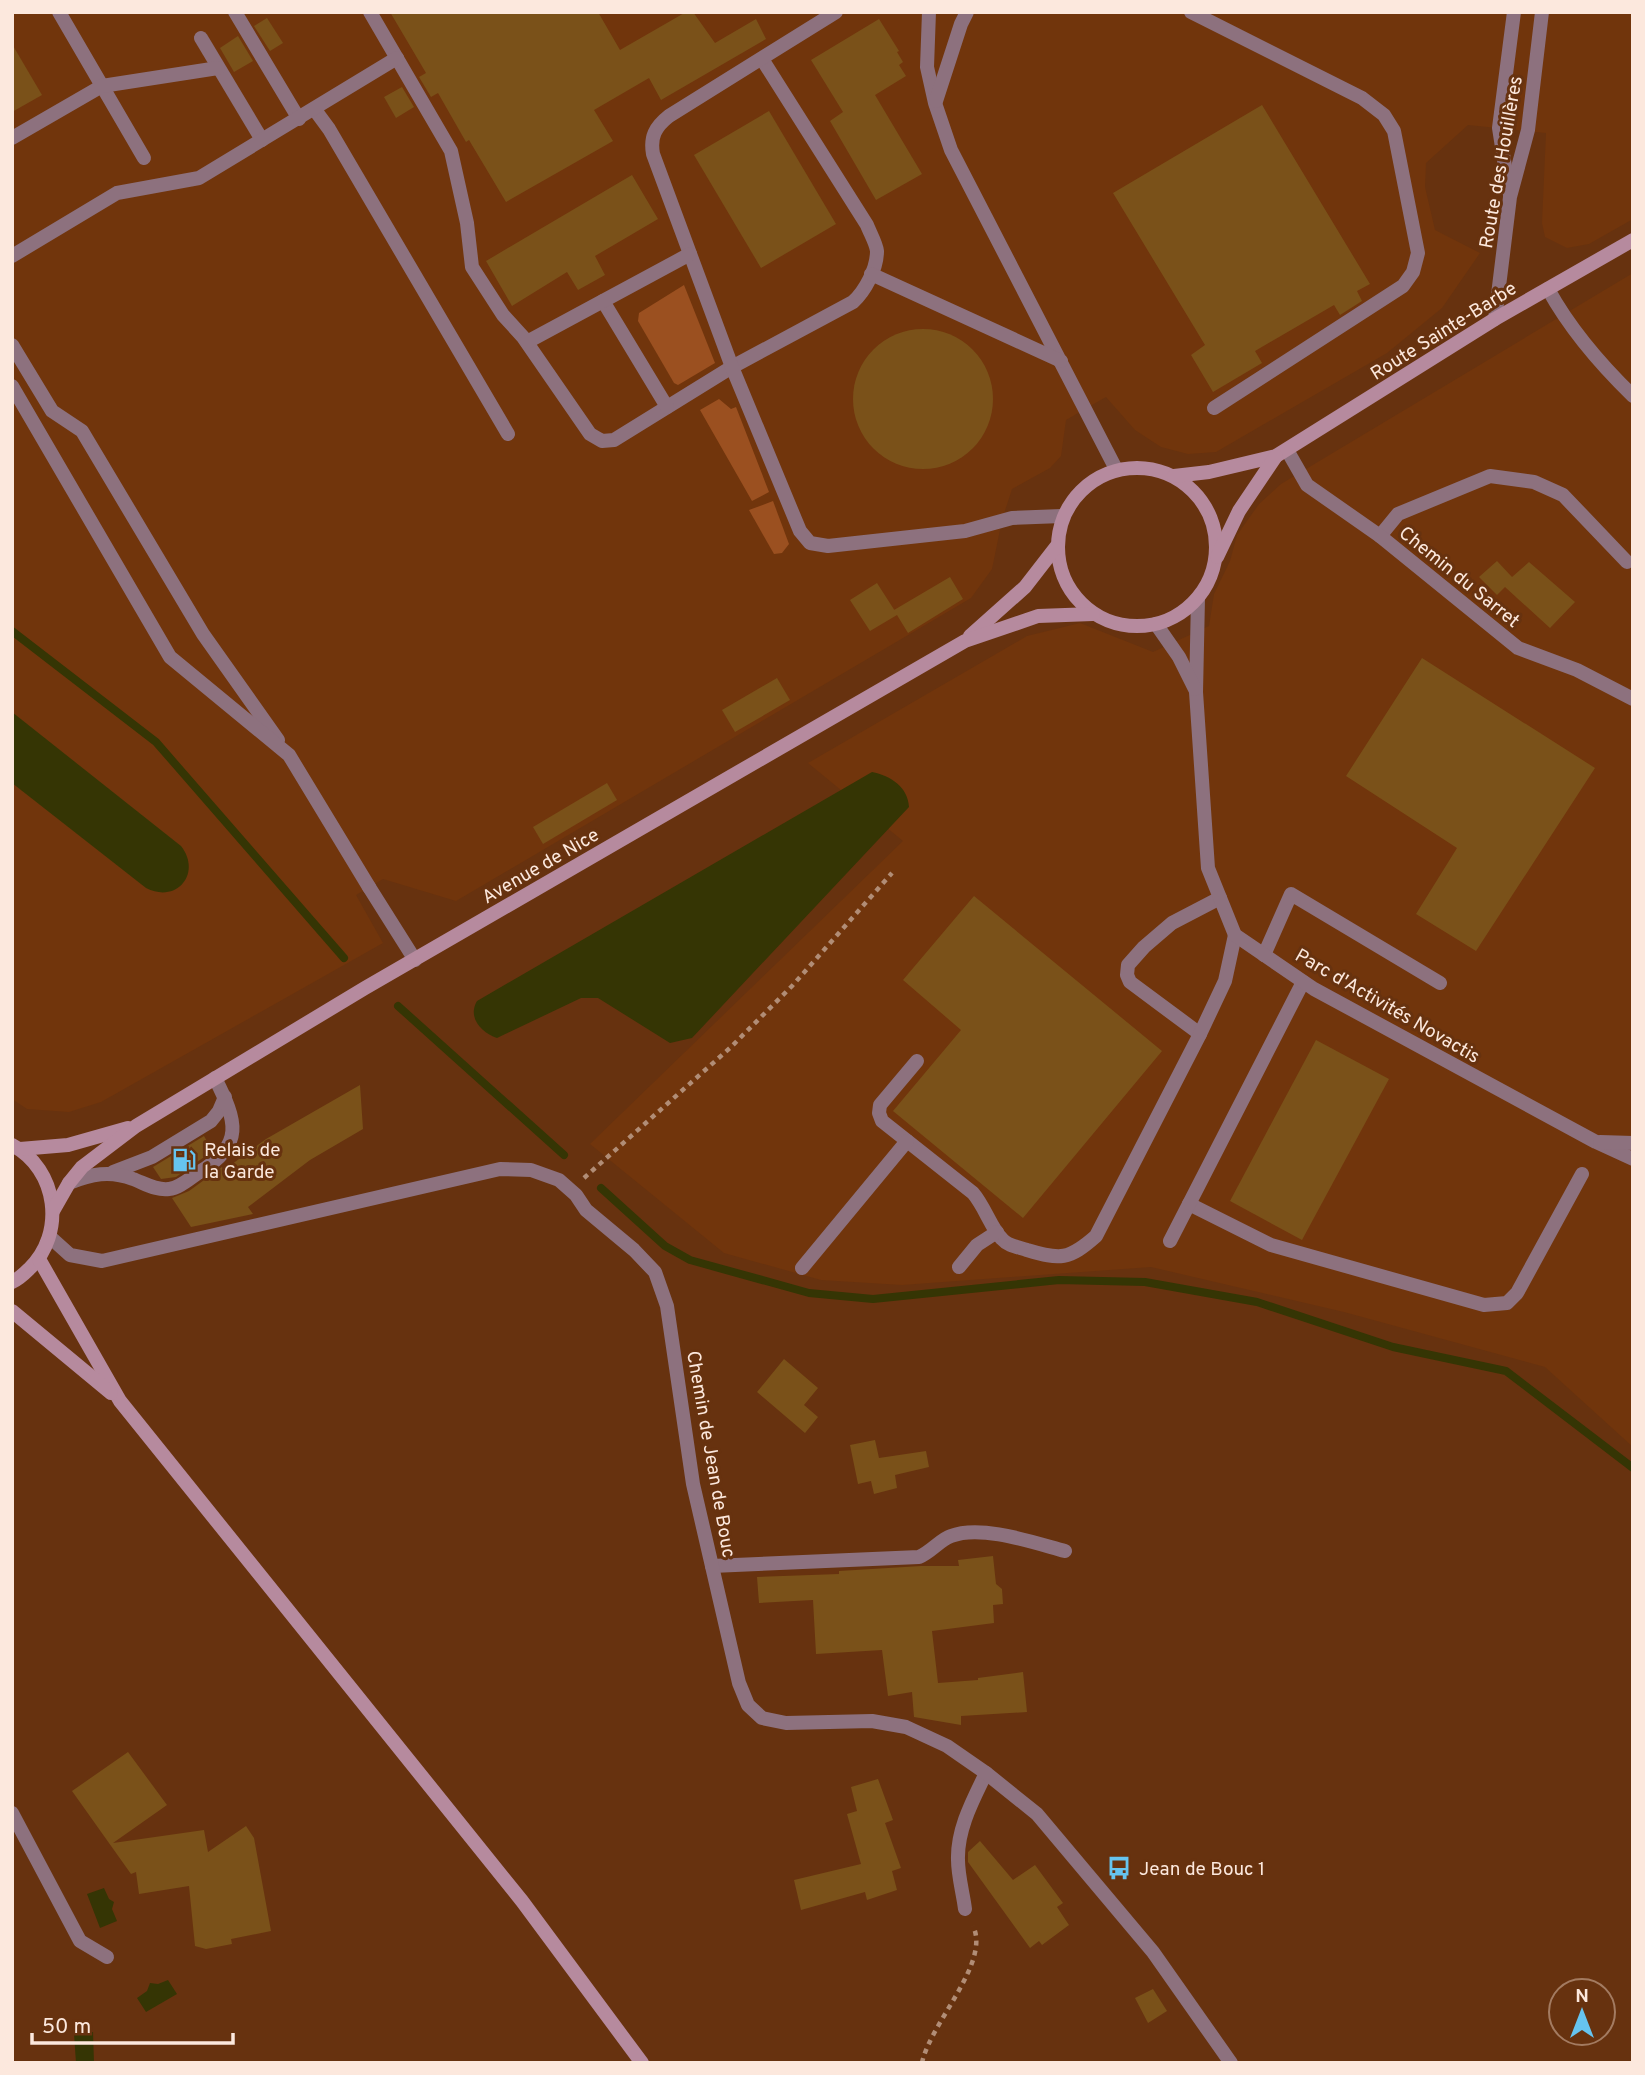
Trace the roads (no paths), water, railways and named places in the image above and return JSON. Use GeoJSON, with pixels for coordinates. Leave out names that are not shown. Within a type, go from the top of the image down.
{"type":"FeatureCollection","features":[{"type":"Feature","properties":{"kind":"main road","name":"Route Sainte-Barbe"},"geometry":{"type":"LineString","coordinates":[[1174,476],[1209,472],[1282,453],[1495,319],[1633,240]]}},
{"type":"Feature","properties":{"kind":"main road","name":"Route Sainte-Barbe"},"geometry":{"type":"LineString","coordinates":[[1215,561],[1239,511],[1282,453]]}},
{"type":"Feature","properties":{"kind":"main road"},"geometry":{"type":"LineString","coordinates":[[1146,467],[1174,476],[1194,491],[1208,512],[1215,536],[1215,561],[1198,598],[1173,621],[1156,624],[1116,624],[1093,614],[1066,585],[1056,547],[1062,516],[1075,495],[1094,479],[1116,470],[1146,467]]}},
{"type":"Feature","properties":{"kind":"main road","name":"Avenue de Nice"},"geometry":{"type":"LineString","coordinates":[[965,641],[1025,587],[1056,547]]}},
{"type":"Feature","properties":{"kind":"main road","name":"Avenue de Nice"},"geometry":{"type":"LineString","coordinates":[[53,1211],[82,1167],[136,1126],[365,988],[965,641],[1038,616],[1093,614]]}},
{"type":"Feature","properties":{"kind":"main road","name":"Avenue de Nice"},"geometry":{"type":"LineString","coordinates":[[16,1147],[68,1145],[136,1126]]}},
{"type":"Feature","properties":{"kind":"main road"},"geometry":{"type":"LineString","coordinates":[[12,1282],[39,1259],[50,1237],[53,1211],[49,1188],[37,1166],[16,1147]]}},
{"type":"Feature","properties":{"kind":"main road"},"geometry":{"type":"LineString","coordinates":[[39,1259],[120,1401],[522,1901],[642,2063]]}},
{"type":"Feature","properties":{"kind":"main road"},"geometry":{"type":"LineString","coordinates":[[12,1311],[120,1401]]}},
{"type":"Feature","properties":{"kind":"street"},"geometry":{"type":"LineString","coordinates":[[58,12],[144,158]]}},
{"type":"Feature","properties":{"kind":"street"},"geometry":{"type":"LineString","coordinates":[[235,12],[299,119]]}},
{"type":"Feature","properties":{"kind":"street"},"geometry":{"type":"LineString","coordinates":[[370,12],[451,151],[467,223],[472,267],[503,315],[527,342],[595,439],[602,441],[614,440],[732,367],[853,302],[863,293],[871,274],[877,252],[867,225],[762,59]]}},
{"type":"Feature","properties":{"kind":"street"},"geometry":{"type":"LineString","coordinates":[[836,12],[669,116],[654,132],[651,141],[653,154],[732,367],[800,531],[810,543],[828,546],[974,530],[1012,518],[1062,516]]}},
{"type":"Feature","properties":{"kind":"street"},"geometry":{"type":"LineString","coordinates":[[929,12],[927,67],[935,103],[951,150],[1116,470]]}},
{"type":"Feature","properties":{"kind":"street"},"geometry":{"type":"LineString","coordinates":[[935,103],[946,64],[967,12]]}},
{"type":"Feature","properties":{"kind":"street"},"geometry":{"type":"LineString","coordinates":[[1510,197],[1500,128],[1514,12]]}},
{"type":"Feature","properties":{"kind":"street","name":"Route des Houillères"},"geometry":{"type":"LineString","coordinates":[[1495,319],[1510,197],[1528,130],[1542,12]]}},
{"type":"Feature","properties":{"kind":"street"},"geometry":{"type":"LineString","coordinates":[[1197,13],[1362,98],[1384,114],[1394,131],[1418,253],[1413,272],[1403,286],[1214,408]]}},
{"type":"Feature","properties":{"kind":"street"},"geometry":{"type":"LineString","coordinates":[[201,38],[262,140]]}},
{"type":"Feature","properties":{"kind":"street"},"geometry":{"type":"LineString","coordinates":[[12,256],[117,193],[198,178],[315,110],[397,58]]}},
{"type":"Feature","properties":{"kind":"street"},"geometry":{"type":"LineString","coordinates":[[12,138],[102,86],[218,68]]}},
{"type":"Feature","properties":{"kind":"street"},"geometry":{"type":"LineString","coordinates":[[315,110],[329,129],[508,434]]}},
{"type":"Feature","properties":{"kind":"street"},"geometry":{"type":"LineString","coordinates":[[527,342],[690,254]]}},
{"type":"Feature","properties":{"kind":"street"},"geometry":{"type":"LineString","coordinates":[[871,274],[1060,361]]}},
{"type":"Feature","properties":{"kind":"street"},"geometry":{"type":"LineString","coordinates":[[1548,289],[1581,339],[1633,396]]}},
{"type":"Feature","properties":{"kind":"street"},"geometry":{"type":"LineString","coordinates":[[603,301],[667,407]]}},
{"type":"Feature","properties":{"kind":"street"},"geometry":{"type":"LineString","coordinates":[[12,345],[52,411],[82,431],[203,634],[289,755],[415,960]]}},
{"type":"Feature","properties":{"kind":"street"},"geometry":{"type":"LineString","coordinates":[[12,386],[170,657],[289,755]]}},
{"type":"Feature","properties":{"kind":"street","name":"Chemin du Sarret"},"geometry":{"type":"LineString","coordinates":[[1282,453],[1307,485],[1380,536],[1518,648],[1577,670],[1633,699]]}},
{"type":"Feature","properties":{"kind":"street"},"geometry":{"type":"LineString","coordinates":[[1380,536],[1398,514],[1490,476],[1534,482],[1563,495],[1627,562]]}},
{"type":"Feature","properties":{"kind":"street"},"geometry":{"type":"LineString","coordinates":[[917,1061],[880,1105],[879,1114],[882,1121],[973,1193],[983,1205],[1001,1239],[1009,1245],[1052,1258],[1066,1256],[1082,1248],[1096,1236],[1225,981],[1235,935],[1208,868],[1196,692],[1198,598]]}},
{"type":"Feature","properties":{"kind":"street"},"geometry":{"type":"LineString","coordinates":[[1156,624],[1179,657],[1196,692]]}},
{"type":"Feature","properties":{"kind":"street"},"geometry":{"type":"LineString","coordinates":[[1264,955],[1291,894],[1440,983]]}},
{"type":"Feature","properties":{"kind":"street"},"geometry":{"type":"LineString","coordinates":[[1200,1034],[1130,982],[1127,975],[1128,965],[1172,923],[1220,898]]}},
{"type":"Feature","properties":{"kind":"street","name":"Parc d'Activités Novactis"},"geometry":{"type":"LineString","coordinates":[[1235,935],[1303,982],[1596,1142],[1633,1159]]}},
{"type":"Feature","properties":{"kind":"street"},"geometry":{"type":"LineString","coordinates":[[1170,1241],[1303,982]]}},
{"type":"Feature","properties":{"kind":"street"},"geometry":{"type":"LineString","coordinates":[[108,1173],[169,1189],[218,1161],[227,1150],[232,1133],[232,1111],[215,1078]]}},
{"type":"Feature","properties":{"kind":"street"},"geometry":{"type":"LineString","coordinates":[[69,1183],[89,1175],[108,1173],[152,1157],[211,1121],[225,1097]]}},
{"type":"Feature","properties":{"kind":"street"},"geometry":{"type":"LineString","coordinates":[[802,1268],[907,1141]]}},
{"type":"Feature","properties":{"kind":"street","name":"Parc d'Activités Novactis"},"geometry":{"type":"LineString","coordinates":[[1596,1142],[1633,1143]]}},
{"type":"Feature","properties":{"kind":"street","name":"Chemin de Jean de Bouc"},"geometry":{"type":"LineString","coordinates":[[50,1237],[70,1255],[102,1261],[500,1169],[531,1170],[559,1180],[586,1209],[648,1265],[654,1272],[667,1306],[693,1484],[738,1684],[748,1705],[762,1718],[786,1723],[872,1721],[906,1727],[947,1746],[986,1773],[1037,1814],[1153,1952],[1231,2063]]}},
{"type":"Feature","properties":{"kind":"street"},"geometry":{"type":"LineString","coordinates":[[1189,1204],[1271,1245],[1485,1305],[1507,1303],[1517,1293],[1582,1174]]}},
{"type":"Feature","properties":{"kind":"street"},"geometry":{"type":"LineString","coordinates":[[958,1267],[977,1245],[997,1231]]}},
{"type":"Feature","properties":{"kind":"street"},"geometry":{"type":"LineString","coordinates":[[712,1566],[919,1557],[932,1551],[946,1537],[955,1534],[1006,1535],[1065,1552]]}},
{"type":"Feature","properties":{"kind":"street"},"geometry":{"type":"LineString","coordinates":[[965,1909],[958,1861],[960,1841],[969,1807],[986,1773]]}},
{"type":"Feature","properties":{"kind":"street"},"geometry":{"type":"LineString","coordinates":[[12,1813],[80,1941],[107,1957]]}},
{"type":"Feature","properties":{"kind":"waterway"},"geometry":{"type":"LineString","coordinates":[[12,631],[156,742],[344,958]]}},
{"type":"Feature","properties":{"kind":"waterway"},"geometry":{"type":"LineString","coordinates":[[398,1006],[564,1155]]}},
{"type":"Feature","properties":{"kind":"waterway"},"geometry":{"type":"LineString","coordinates":[[601,1188],[665,1246],[690,1260],[809,1293],[873,1299],[1059,1280],[1145,1282],[1257,1302],[1393,1347],[1506,1371],[1633,1468]]}},
{"type":"Feature","properties":{"kind":"place","name":"Relais de la Garde"},"geometry":{"type":"Point","coordinates":[184,1160]}},
{"type":"Feature","properties":{"kind":"place","name":"Jean de Bouc 1"},"geometry":{"type":"Point","coordinates":[1119,1868]}}]}
